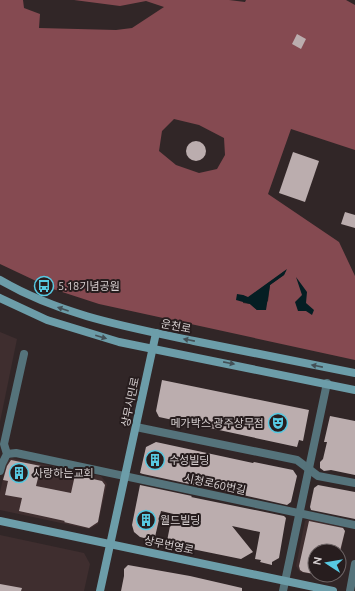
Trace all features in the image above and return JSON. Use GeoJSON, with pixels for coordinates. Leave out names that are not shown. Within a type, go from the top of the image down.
{"type":"FeatureCollection","features":[{"type":"Feature","properties":{"kind":"street","name":"운천로"},"geometry":{"type":"LineString","coordinates":[[0,280],[56,307],[93,319],[355,373]]}},
{"type":"Feature","properties":{"kind":"street"},"geometry":{"type":"LineString","coordinates":[[0,298],[58,324],[119,342],[327,383],[355,390]]}},
{"type":"Feature","properties":{"kind":"street","name":"상무시민로"},"geometry":{"type":"LineString","coordinates":[[100,591],[156,333]]}},
{"type":"Feature","properties":{"kind":"street"},"geometry":{"type":"LineString","coordinates":[[0,470],[7,454],[4,444],[24,354]]}},
{"type":"Feature","properties":{"kind":"street"},"geometry":{"type":"LineString","coordinates":[[283,591],[327,383]]}},
{"type":"Feature","properties":{"kind":"street"},"geometry":{"type":"LineString","coordinates":[[136,427],[297,460],[318,476],[355,483]]}},
{"type":"Feature","properties":{"kind":"street"},"geometry":{"type":"LineString","coordinates":[[7,454],[16,452],[125,476]]}},
{"type":"Feature","properties":{"kind":"street","name":"시청로60번길"},"geometry":{"type":"LineString","coordinates":[[125,476],[355,525]]}},
{"type":"Feature","properties":{"kind":"street","name":"상무번영로"},"geometry":{"type":"LineString","coordinates":[[0,521],[333,591]]}},
{"type":"Feature","properties":{"kind":"street"},"geometry":{"type":"LineString","coordinates":[[350,591],[355,564]]}},
{"type":"Feature","properties":{"kind":"shaded area"},"geometry":{"type":"Polygon","coordinates":[[[0,0],[23,0],[24,8],[40,14],[39,28],[116,30],[132,28],[164,7],[146,1],[120,6],[74,0],[229,0],[245,2],[246,0],[346,0],[355,5],[355,150],[291,129],[268,194],[339,242],[355,276],[355,360],[99,304],[53,289],[0,264],[0,0]],[[174,119],[162,131],[159,151],[176,165],[199,173],[217,169],[225,155],[224,138],[199,125],[174,119]],[[286,270],[248,298],[243,295],[243,303],[250,304],[257,310],[268,301],[270,285],[284,275],[286,270]]]}},
{"type":"Feature","properties":{"kind":"shaded area"},"geometry":{"type":"Polygon","coordinates":[[[0,332],[17,339],[0,422],[0,332]]]}},
{"type":"Feature","properties":{"kind":"shaded area"},"geometry":{"type":"Polygon","coordinates":[[[11,458],[101,476],[107,484],[98,524],[89,529],[0,510],[0,492],[7,461],[11,458]]]}},
{"type":"Feature","properties":{"kind":"shaded area"},"geometry":{"type":"Polygon","coordinates":[[[309,519],[343,527],[345,531],[343,543],[307,543],[307,573],[300,572],[296,566],[305,521],[309,519]]]}},
{"type":"Feature","properties":{"kind":"shaded area"},"geometry":{"type":"Polygon","coordinates":[[[0,535],[84,553],[90,564],[84,591],[0,591],[0,535]]]}},
{"type":"Feature","properties":{"kind":"water"},"geometry":{"type":"Polygon","coordinates":[[[287,269],[284,275],[270,285],[266,310],[257,310],[250,304],[236,300],[237,294],[248,297],[287,269]]]}},
{"type":"Feature","properties":{"kind":"water"},"geometry":{"type":"Polygon","coordinates":[[[296,277],[307,292],[306,303],[314,310],[312,315],[306,311],[298,311],[295,302],[302,295],[296,277]]]}},
{"type":"Feature","properties":{"kind":"building"},"geometry":{"type":"Polygon","coordinates":[[[297,34],[306,39],[301,49],[292,44],[297,34]]]}},
{"type":"Feature","properties":{"kind":"building"},"geometry":{"type":"Polygon","coordinates":[[[196,141],[203,144],[206,151],[203,158],[196,161],[189,158],[186,151],[189,144],[196,141]]]}},
{"type":"Feature","properties":{"kind":"building"},"geometry":{"type":"Polygon","coordinates":[[[293,152],[319,161],[305,202],[279,193],[293,152]]]}},
{"type":"Feature","properties":{"kind":"building"},"geometry":{"type":"Polygon","coordinates":[[[345,212],[355,215],[355,228],[341,224],[345,212]]]}},
{"type":"Feature","properties":{"kind":"building"},"geometry":{"type":"Polygon","coordinates":[[[162,380],[309,410],[303,441],[299,440],[297,447],[159,417],[156,411],[162,380]]]}},
{"type":"Feature","properties":{"kind":"building"},"geometry":{"type":"Polygon","coordinates":[[[330,416],[355,421],[355,475],[331,470],[324,471],[320,468],[320,462],[323,459],[327,442],[324,442],[330,416]]]}},
{"type":"Feature","properties":{"kind":"building"},"geometry":{"type":"Polygon","coordinates":[[[156,442],[293,470],[297,476],[291,502],[287,505],[140,473],[146,447],[156,442]]]}},
{"type":"Feature","properties":{"kind":"building"},"geometry":{"type":"Polygon","coordinates":[[[11,460],[41,466],[36,486],[71,493],[75,475],[102,481],[105,485],[98,522],[89,528],[19,511],[22,498],[5,495],[8,481],[3,480],[7,466],[11,460]]]}},
{"type":"Feature","properties":{"kind":"building"},"geometry":{"type":"Polygon","coordinates":[[[140,485],[284,516],[286,518],[279,558],[272,562],[272,565],[255,559],[260,532],[232,526],[253,552],[241,559],[192,549],[193,547],[167,541],[170,526],[186,517],[161,511],[155,537],[152,540],[140,537],[134,532],[132,525],[140,485]]]}},
{"type":"Feature","properties":{"kind":"building"},"geometry":{"type":"Polygon","coordinates":[[[318,485],[355,492],[355,519],[311,510],[310,507],[314,488],[318,485]]]}},
{"type":"Feature","properties":{"kind":"building"},"geometry":{"type":"Polygon","coordinates":[[[309,521],[343,528],[345,531],[342,543],[307,543],[307,573],[300,570],[299,566],[309,521]]]}},
{"type":"Feature","properties":{"kind":"building"},"geometry":{"type":"Polygon","coordinates":[[[128,565],[190,576],[242,588],[242,591],[121,591],[124,569],[128,565]]]}},
{"type":"Feature","properties":{"kind":"building"},"geometry":{"type":"Polygon","coordinates":[[[0,584],[22,588],[21,591],[0,591],[0,584]]]}},
{"type":"Feature","properties":{"kind":"place","name":"5.18기념공원"},"geometry":{"type":"Point","coordinates":[44,286]}},
{"type":"Feature","properties":{"kind":"place","name":"메가박스 광주상무점"},"geometry":{"type":"Point","coordinates":[278,423]}},
{"type":"Feature","properties":{"kind":"place","name":"수성빌딩"},"geometry":{"type":"Point","coordinates":[155,460]}},
{"type":"Feature","properties":{"kind":"place","name":"사랑하는교회"},"geometry":{"type":"Point","coordinates":[19,473]}},
{"type":"Feature","properties":{"kind":"place","name":"월드빌딩"},"geometry":{"type":"Point","coordinates":[146,520]}}]}
